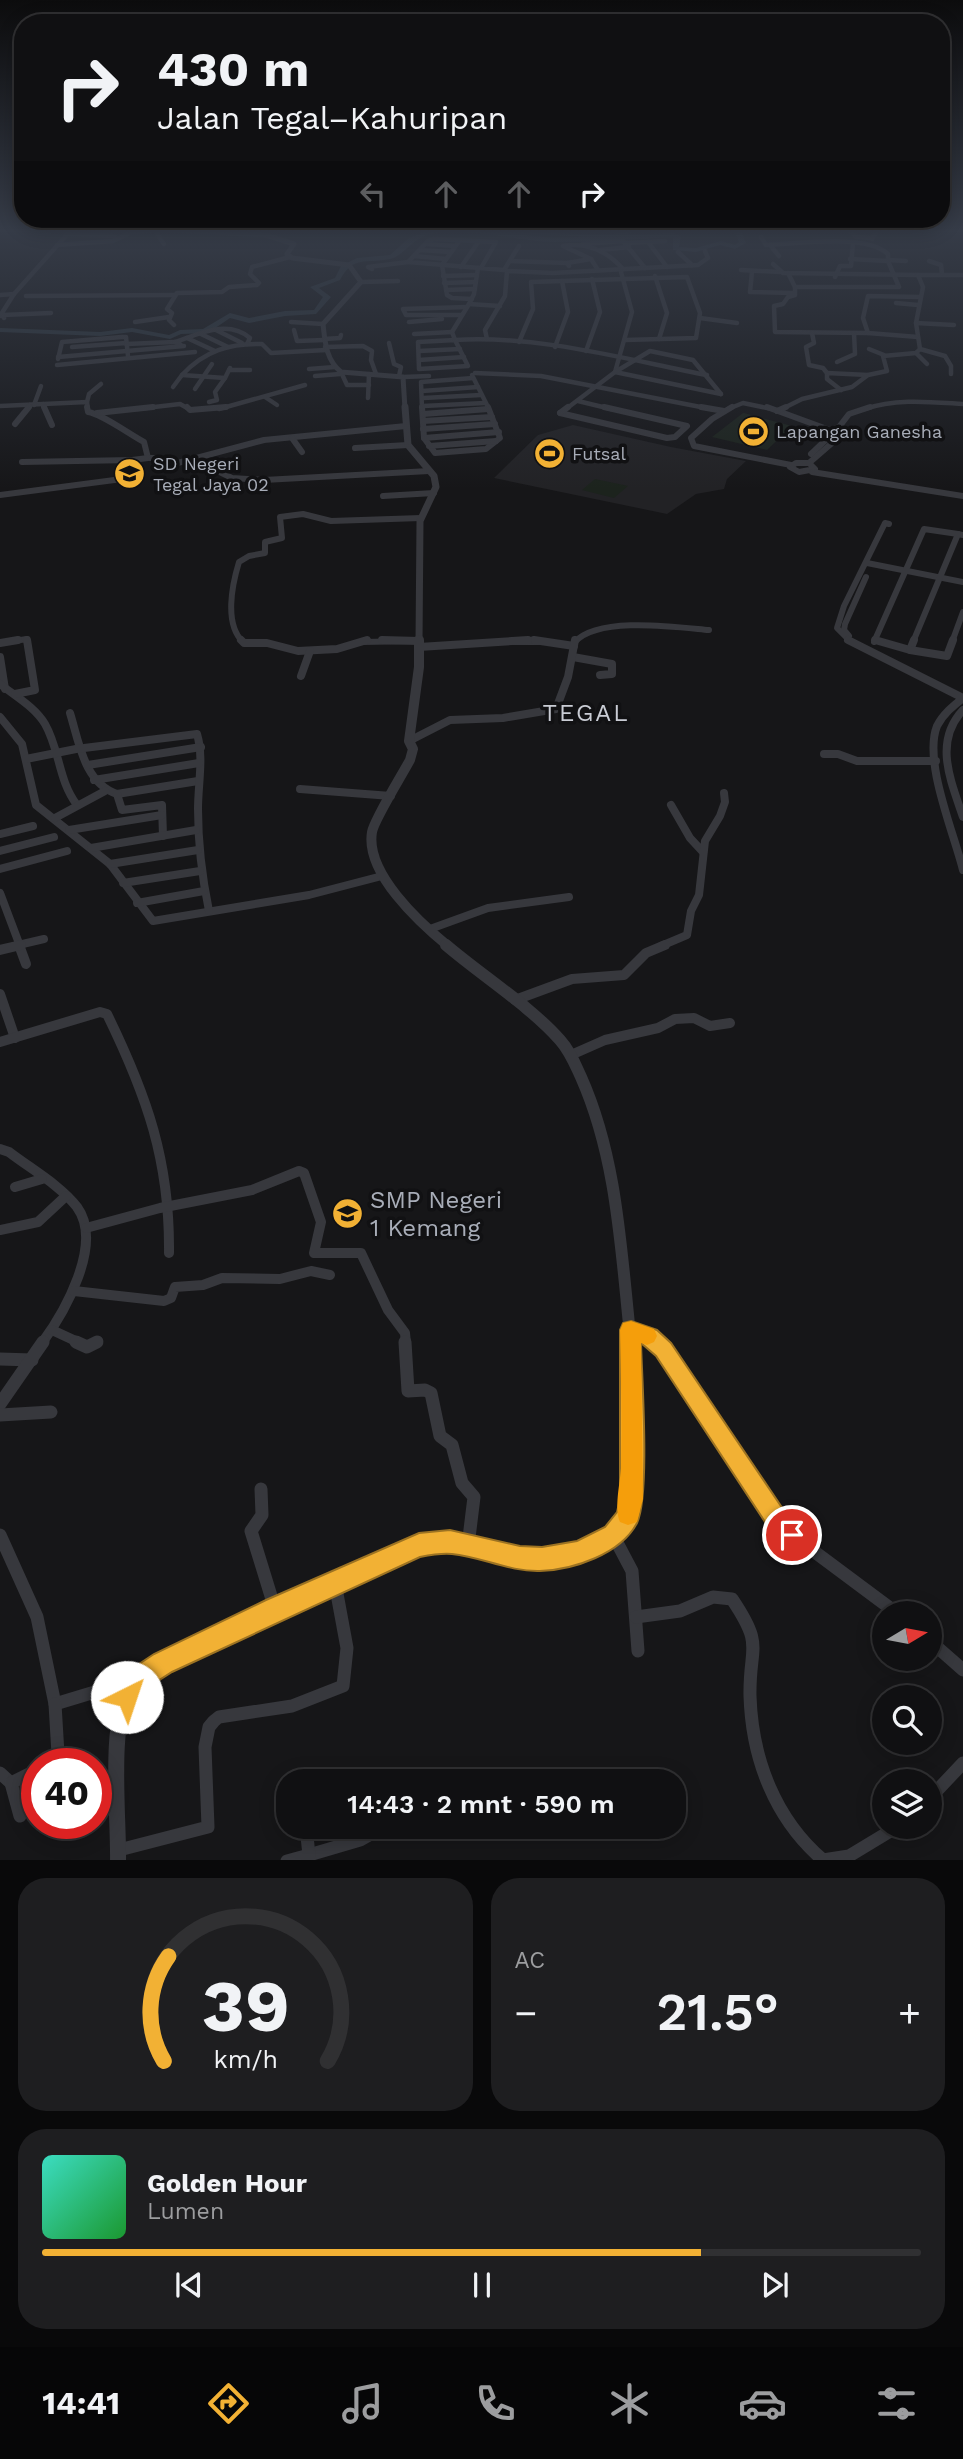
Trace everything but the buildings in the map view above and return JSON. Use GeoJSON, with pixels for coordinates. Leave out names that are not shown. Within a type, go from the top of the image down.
{"type":"FeatureCollection","features":[{"type":"Feature","properties":{"kind":"street"},"geometry":{"type":"LineString","coordinates":[[330,316],[323,324],[325,346],[339,371]]}},
{"type":"Feature","properties":{"kind":"street"},"geometry":{"type":"LineString","coordinates":[[406,316],[418,342],[421,370],[524,372],[721,414]]}},
{"type":"Feature","properties":{"kind":"street"},"geometry":{"type":"LineString","coordinates":[[452,332],[462,316]]}},
{"type":"Feature","properties":{"kind":"street"},"geometry":{"type":"LineString","coordinates":[[487,339],[485,330],[494,316]]}},
{"type":"Feature","properties":{"kind":"street"},"geometry":{"type":"LineString","coordinates":[[519,342],[530,316]]}},
{"type":"Feature","properties":{"kind":"street"},"geometry":{"type":"LineString","coordinates":[[555,347],[567,316]]}},
{"type":"Feature","properties":{"kind":"street"},"geometry":{"type":"LineString","coordinates":[[586,351],[599,316]]}},
{"type":"Feature","properties":{"kind":"street"},"geometry":{"type":"LineString","coordinates":[[615,372],[631,316]]}},
{"type":"Feature","properties":{"kind":"street"},"geometry":{"type":"LineString","coordinates":[[659,340],[666,316]]}},
{"type":"Feature","properties":{"kind":"street"},"geometry":{"type":"LineString","coordinates":[[774,316],[775,332],[854,332],[918,337]]}},
{"type":"Feature","properties":{"kind":"street"},"geometry":{"type":"LineString","coordinates":[[864,316],[868,333]]}},
{"type":"Feature","properties":{"kind":"street"},"geometry":{"type":"LineString","coordinates":[[917,316],[918,351],[927,364]]}},
{"type":"Feature","properties":{"kind":"street"},"geometry":{"type":"LineString","coordinates":[[135,323],[141,319],[169,317],[174,325]]}},
{"type":"Feature","properties":{"kind":"street"},"geometry":{"type":"LineString","coordinates":[[625,340],[696,338],[700,318],[737,321],[735,334]]}},
{"type":"Feature","properties":{"kind":"street"},"geometry":{"type":"LineString","coordinates":[[291,322],[323,324]]}},
{"type":"Feature","properties":{"kind":"street"},"geometry":{"type":"LineString","coordinates":[[410,324],[457,322]]}},
{"type":"Feature","properties":{"kind":"street"},"geometry":{"type":"LineString","coordinates":[[916,323],[954,325]]}},
{"type":"Feature","properties":{"kind":"street"},"geometry":{"type":"LineString","coordinates":[[58,357],[175,341],[235,328],[248,336],[244,344]]}},
{"type":"Feature","properties":{"kind":"street"},"geometry":{"type":"LineString","coordinates":[[216,330],[244,344]]}},
{"type":"Feature","properties":{"kind":"street"},"geometry":{"type":"LineString","coordinates":[[294,330],[297,341],[325,346],[341,335]]}},
{"type":"Feature","properties":{"kind":"street"},"geometry":{"type":"LineString","coordinates":[[414,334],[452,332]]}},
{"type":"Feature","properties":{"kind":"street"},"geometry":{"type":"LineString","coordinates":[[452,332],[472,373],[486,406],[499,432],[500,438],[478,455],[439,458],[425,438],[421,382],[472,373]]}},
{"type":"Feature","properties":{"kind":"street"},"geometry":{"type":"LineString","coordinates":[[837,362],[855,355],[854,332]]}},
{"type":"Feature","properties":{"kind":"street"},"geometry":{"type":"LineString","coordinates":[[811,333],[814,343],[806,347],[809,365],[823,368],[827,379],[841,390]]}},
{"type":"Feature","properties":{"kind":"street"},"geometry":{"type":"LineString","coordinates":[[201,334],[228,347]]}},
{"type":"Feature","properties":{"kind":"street"},"geometry":{"type":"LineString","coordinates":[[187,338],[215,351]]}},
{"type":"Feature","properties":{"kind":"street"},"geometry":{"type":"LineString","coordinates":[[418,342],[487,339],[519,342],[586,351],[707,375]]}},
{"type":"Feature","properties":{"kind":"street"},"geometry":{"type":"LineString","coordinates":[[175,341],[201,355]]}},
{"type":"Feature","properties":{"kind":"street"},"geometry":{"type":"LineString","coordinates":[[55,1704],[98,1692],[131,1687],[163,1663],[275,1609],[419,1545],[440,1541],[520,1558],[542,1559],[580,1552],[613,1535],[627,1518],[632,1499],[631,1330],[611,1171],[592,1102],[571,1055],[550,1029],[406,906],[382,876],[370,845],[372,832],[410,761],[413,749],[409,741],[419,667],[421,518],[434,493],[435,479],[408,445],[407,404],[401,367],[394,364],[395,358],[389,343]]}},
{"type":"Feature","properties":{"kind":"street"},"geometry":{"type":"LineString","coordinates":[[173,387],[201,355],[228,347],[261,345],[262,352],[267,355],[325,346],[365,346],[372,351],[368,398]]}},
{"type":"Feature","properties":{"kind":"street"},"geometry":{"type":"LineString","coordinates":[[127,346],[128,358]]}},
{"type":"Feature","properties":{"kind":"street"},"geometry":{"type":"LineString","coordinates":[[184,346],[62,348],[56,367],[195,352]]}},
{"type":"Feature","properties":{"kind":"street"},"geometry":{"type":"LineString","coordinates":[[419,351],[460,349]]}},
{"type":"Feature","properties":{"kind":"street"},"geometry":{"type":"LineString","coordinates":[[869,349],[884,355],[918,351],[945,356],[951,366],[951,374]]}},
{"type":"Feature","properties":{"kind":"street"},"geometry":{"type":"LineString","coordinates":[[578,401],[687,426],[676,437],[667,438],[560,413],[615,372],[650,351],[693,360],[721,394],[615,372]]}},
{"type":"Feature","properties":{"kind":"street"},"geometry":{"type":"LineString","coordinates":[[827,373],[868,375],[887,372],[882,358],[884,355]]}},
{"type":"Feature","properties":{"kind":"street"},"geometry":{"type":"LineString","coordinates":[[419,360],[464,357]]}},
{"type":"Feature","properties":{"kind":"street"},"geometry":{"type":"LineString","coordinates":[[195,389],[212,364]]}},
{"type":"Feature","properties":{"kind":"street"},"geometry":{"type":"LineString","coordinates":[[209,402],[217,400],[215,392],[229,369],[250,370]]}},
{"type":"Feature","properties":{"kind":"street"},"geometry":{"type":"LineString","coordinates":[[309,369],[339,371],[371,378],[472,373]]}},
{"type":"Feature","properties":{"kind":"street"},"geometry":{"type":"LineString","coordinates":[[315,376],[339,371]]}},
{"type":"Feature","properties":{"kind":"street"},"geometry":{"type":"LineString","coordinates":[[182,375],[225,378]]}},
{"type":"Feature","properties":{"kind":"street"},"geometry":{"type":"LineString","coordinates":[[777,411],[802,399],[855,386],[868,375]]}},
{"type":"Feature","properties":{"kind":"street"},"geometry":{"type":"LineString","coordinates":[[101,384],[89,394],[88,412],[180,404],[190,411],[211,410],[297,389],[305,384]]}},
{"type":"Feature","properties":{"kind":"street"},"geometry":{"type":"LineString","coordinates":[[15,424],[32,405],[41,386]]}},
{"type":"Feature","properties":{"kind":"street"},"geometry":{"type":"LineString","coordinates":[[423,395],[478,387]]}},
{"type":"Feature","properties":{"kind":"street"},"geometry":{"type":"LineString","coordinates":[[423,395],[481,395]]}},
{"type":"Feature","properties":{"kind":"street"},"geometry":{"type":"LineString","coordinates":[[265,397],[277,405]]}},
{"type":"Feature","properties":{"kind":"street"},"geometry":{"type":"LineString","coordinates":[[806,463],[829,432],[839,427],[849,414],[876,405],[924,401],[963,406]]}},
{"type":"Feature","properties":{"kind":"street"},"geometry":{"type":"LineString","coordinates":[[2,408],[87,402]]}},
{"type":"Feature","properties":{"kind":"street"},"geometry":{"type":"LineString","coordinates":[[839,427],[846,428],[850,434],[839,437],[806,463],[791,465],[694,446],[691,441],[693,436],[734,404],[746,402],[762,404],[839,437]]}},
{"type":"Feature","properties":{"kind":"street"},"geometry":{"type":"LineString","coordinates":[[43,404],[52,425]]}},
{"type":"Feature","properties":{"kind":"street"},"geometry":{"type":"LineString","coordinates":[[846,428],[858,416],[883,408],[926,404],[963,406]]}},
{"type":"Feature","properties":{"kind":"street"},"geometry":{"type":"LineString","coordinates":[[423,406],[486,406]]}},
{"type":"Feature","properties":{"kind":"street"},"geometry":{"type":"LineString","coordinates":[[423,418],[486,406]]}},
{"type":"Feature","properties":{"kind":"street"},"geometry":{"type":"LineString","coordinates":[[97,413],[120,430],[145,442],[148,458]]}},
{"type":"Feature","properties":{"kind":"street"},"geometry":{"type":"LineString","coordinates":[[38,415],[47,416]]}},
{"type":"Feature","properties":{"kind":"street"},"geometry":{"type":"LineString","coordinates":[[423,418],[492,417]]}},
{"type":"Feature","properties":{"kind":"street"},"geometry":{"type":"LineString","coordinates":[[423,429],[495,424]]}},
{"type":"Feature","properties":{"kind":"street"},"geometry":{"type":"LineString","coordinates":[[22,462],[158,458],[172,465],[256,442],[406,426]]}},
{"type":"Feature","properties":{"kind":"street"},"geometry":{"type":"LineString","coordinates":[[425,438],[499,432]]}},
{"type":"Feature","properties":{"kind":"street"},"geometry":{"type":"LineString","coordinates":[[292,438],[302,452]]}},
{"type":"Feature","properties":{"kind":"street"},"geometry":{"type":"LineString","coordinates":[[429,446],[498,440]]}},
{"type":"Feature","properties":{"kind":"street"},"geometry":{"type":"LineString","coordinates":[[355,448],[408,445]]}},
{"type":"Feature","properties":{"kind":"street"},"geometry":{"type":"LineString","coordinates":[[0,495],[122,479],[127,477],[132,460]]}},
{"type":"Feature","properties":{"kind":"street"},"geometry":{"type":"LineString","coordinates":[[195,460],[232,478],[264,480],[429,471]]}},
{"type":"Feature","properties":{"kind":"street"},"geometry":{"type":"LineString","coordinates":[[806,463],[813,471]]}},
{"type":"Feature","properties":{"kind":"street"},"geometry":{"type":"LineString","coordinates":[[791,465],[793,470],[799,472],[813,471],[963,494]]}},
{"type":"Feature","properties":{"kind":"street"},"geometry":{"type":"LineString","coordinates":[[383,496],[434,493]]}},
{"type":"Feature","properties":{"kind":"street"},"geometry":{"type":"LineString","coordinates":[[421,518],[360,518],[331,522],[303,514],[284,515],[279,518],[282,538],[265,542],[265,553],[262,555],[240,560],[235,575],[232,607],[239,640],[244,643],[267,643],[290,650],[310,651],[337,649],[368,640],[419,644],[532,640],[574,646]]}},
{"type":"Feature","properties":{"kind":"street"},"geometry":{"type":"LineString","coordinates":[[869,564],[886,523],[889,524],[869,564],[844,606],[837,628],[849,641],[963,692]]}},
{"type":"Feature","properties":{"kind":"street"},"geometry":{"type":"LineString","coordinates":[[910,650],[939,577],[960,534],[924,529],[874,640],[910,650],[947,656],[963,612]]}},
{"type":"Feature","properties":{"kind":"street"},"geometry":{"type":"LineString","coordinates":[[869,564],[963,582]]}},
{"type":"Feature","properties":{"kind":"street"},"geometry":{"type":"LineString","coordinates":[[409,741],[450,720],[503,718],[553,711],[558,706],[577,638],[585,634],[645,625],[709,630]]}},
{"type":"Feature","properties":{"kind":"street"},"geometry":{"type":"LineString","coordinates":[[0,643],[27,639],[35,690],[15,694]]}},
{"type":"Feature","properties":{"kind":"street"},"geometry":{"type":"LineString","coordinates":[[301,676],[310,651]]}},
{"type":"Feature","properties":{"kind":"street"},"geometry":{"type":"LineString","coordinates":[[0,657],[2,688],[15,694],[45,725],[61,784],[77,805]]}},
{"type":"Feature","properties":{"kind":"street"},"geometry":{"type":"LineString","coordinates":[[573,657],[612,664],[612,674],[600,676]]}},
{"type":"Feature","properties":{"kind":"street"},"geometry":{"type":"LineString","coordinates":[[929,678],[963,698],[948,709],[939,722],[934,740],[936,761],[963,870]]}},
{"type":"Feature","properties":{"kind":"street"},"geometry":{"type":"LineString","coordinates":[[963,710],[949,726],[945,743],[947,762],[963,817]]}},
{"type":"Feature","properties":{"kind":"street"},"geometry":{"type":"LineString","coordinates":[[70,713],[94,780],[105,791],[117,794],[198,781]]}},
{"type":"Feature","properties":{"kind":"street"},"geometry":{"type":"LineString","coordinates":[[0,718],[22,744],[36,805],[110,864],[153,921],[309,895],[382,876]]}},
{"type":"Feature","properties":{"kind":"street"},"geometry":{"type":"LineString","coordinates":[[26,759],[82,748],[194,733],[198,736],[201,747],[196,830],[208,911]]}},
{"type":"Feature","properties":{"kind":"street"},"geometry":{"type":"LineString","coordinates":[[88,765],[201,747]]}},
{"type":"Feature","properties":{"kind":"street"},"geometry":{"type":"LineString","coordinates":[[824,754],[838,754],[857,761],[936,761]]}},
{"type":"Feature","properties":{"kind":"street"},"geometry":{"type":"LineString","coordinates":[[94,780],[199,763]]}},
{"type":"Feature","properties":{"kind":"street"},"geometry":{"type":"LineString","coordinates":[[300,789],[391,796]]}},
{"type":"Feature","properties":{"kind":"street"},"geometry":{"type":"LineString","coordinates":[[55,818],[105,791]]}},
{"type":"Feature","properties":{"kind":"street"},"geometry":{"type":"LineString","coordinates":[[515,1000],[572,979],[624,975],[646,953],[687,935],[691,911],[699,895],[703,852],[709,831],[723,808],[724,793]]}},
{"type":"Feature","properties":{"kind":"street"},"geometry":{"type":"LineString","coordinates":[[117,794],[122,810],[162,805],[163,836]]}},
{"type":"Feature","properties":{"kind":"street"},"geometry":{"type":"LineString","coordinates":[[671,805],[690,838],[703,852]]}},
{"type":"Feature","properties":{"kind":"street"},"geometry":{"type":"LineString","coordinates":[[69,830],[162,815]]}},
{"type":"Feature","properties":{"kind":"street"},"geometry":{"type":"LineString","coordinates":[[0,834],[33,825]]}},
{"type":"Feature","properties":{"kind":"street"},"geometry":{"type":"LineString","coordinates":[[91,848],[196,830]]}},
{"type":"Feature","properties":{"kind":"street"},"geometry":{"type":"LineString","coordinates":[[0,851],[54,837]]}},
{"type":"Feature","properties":{"kind":"street"},"geometry":{"type":"LineString","coordinates":[[110,864],[198,849]]}},
{"type":"Feature","properties":{"kind":"street"},"geometry":{"type":"LineString","coordinates":[[0,869],[67,851]]}},
{"type":"Feature","properties":{"kind":"street"},"geometry":{"type":"LineString","coordinates":[[123,883],[200,871]]}},
{"type":"Feature","properties":{"kind":"street"},"geometry":{"type":"LineString","coordinates":[[137,903],[204,891]]}},
{"type":"Feature","properties":{"kind":"street"},"geometry":{"type":"LineString","coordinates":[[0,893],[26,964]]}},
{"type":"Feature","properties":{"kind":"street"},"geometry":{"type":"LineString","coordinates":[[430,929],[488,908],[569,897]]}},
{"type":"Feature","properties":{"kind":"street"},"geometry":{"type":"LineString","coordinates":[[0,950],[44,939]]}},
{"type":"Feature","properties":{"kind":"street"},"geometry":{"type":"LineString","coordinates":[[0,994],[15,1038]]}},
{"type":"Feature","properties":{"kind":"street"},"geometry":{"type":"LineString","coordinates":[[0,1042],[104,1012],[140,1083],[164,1165],[170,1206],[169,1253]]}},
{"type":"Feature","properties":{"kind":"street"},"geometry":{"type":"LineString","coordinates":[[571,1055],[605,1040],[659,1028],[670,1020],[694,1018],[710,1026],[730,1023]]}},
{"type":"Feature","properties":{"kind":"street"},"geometry":{"type":"LineString","coordinates":[[0,1149],[9,1152],[66,1196],[79,1210],[86,1228],[83,1260],[66,1311],[0,1404]]}},
{"type":"Feature","properties":{"kind":"street"},"geometry":{"type":"LineString","coordinates":[[86,1228],[170,1206],[235,1195],[279,1182],[299,1171],[304,1173],[321,1222],[314,1253],[361,1253],[388,1310],[405,1334],[408,1391],[425,1390],[431,1393],[440,1436],[452,1444],[462,1483],[474,1497],[468,1546]]}},
{"type":"Feature","properties":{"kind":"street"},"geometry":{"type":"LineString","coordinates":[[15,1187],[42,1179]]}},
{"type":"Feature","properties":{"kind":"street"},"geometry":{"type":"LineString","coordinates":[[0,1230],[38,1222],[66,1196]]}},
{"type":"Feature","properties":{"kind":"street"},"geometry":{"type":"LineString","coordinates":[[74,1291],[164,1301],[171,1298],[175,1287],[180,1285],[203,1285],[222,1278],[280,1279],[311,1271],[330,1275]]}},
{"type":"Feature","properties":{"kind":"street"},"geometry":{"type":"LineString","coordinates":[[52,1330],[87,1347],[98,1341]]}},
{"type":"Feature","properties":{"kind":"street"},"geometry":{"type":"LineString","coordinates":[[631,1330],[649,1336],[664,1349],[784,1527],[881,1601]]}},
{"type":"Feature","properties":{"kind":"street"},"geometry":{"type":"LineString","coordinates":[[0,1359],[32,1360]]}},
{"type":"Feature","properties":{"kind":"street"},"geometry":{"type":"LineString","coordinates":[[0,1415],[51,1412]]}},
{"type":"Feature","properties":{"kind":"street"},"geometry":{"type":"LineString","coordinates":[[261,1489],[261,1515],[251,1531],[275,1609]]}},
{"type":"Feature","properties":{"kind":"street"},"geometry":{"type":"LineString","coordinates":[[0,1535],[37,1617],[55,1704],[58,1748]]}},
{"type":"Feature","properties":{"kind":"street"},"geometry":{"type":"LineString","coordinates":[[613,1535],[629,1560],[638,1651]]}},
{"type":"Feature","properties":{"kind":"street"},"geometry":{"type":"LineString","coordinates":[[131,1687],[120,1720],[118,1855],[208,1827],[205,1747],[209,1727],[219,1717],[292,1706],[343,1686],[346,1667],[344,1631],[335,1583]]}},
{"type":"Feature","properties":{"kind":"street"},"geometry":{"type":"LineString","coordinates":[[636,1617],[680,1611],[713,1597],[732,1599],[754,1635],[750,1695],[757,1757],[780,1811],[806,1848],[823,1860],[849,1856],[877,1839]]}},
{"type":"Feature","properties":{"kind":"street"},"geometry":{"type":"LineString","coordinates":[[942,1651],[963,1670]]}},
{"type":"Feature","properties":{"kind":"street"},"geometry":{"type":"LineString","coordinates":[[942,1785],[963,1763]]}},
{"type":"Feature","properties":{"kind":"street"},"geometry":{"type":"LineString","coordinates":[[5,1778],[20,1816]]}},
{"type":"Feature","properties":{"kind":"street"},"geometry":{"type":"LineString","coordinates":[[307,1839],[309,1855]]}},
{"type":"Feature","properties":{"kind":"street"},"geometry":{"type":"LineString","coordinates":[[287,1860],[362,1839]]}},
{"type":"Feature","properties":{"kind":"shaded area","name":"Lapangan Ganesha"},"geometry":{"type":"Polygon","coordinates":[[[743,413],[792,426],[767,450],[712,437],[743,413]]]}},
{"type":"Feature","properties":{"kind":"shaded area"},"geometry":{"type":"Polygon","coordinates":[[[573,425],[746,461],[727,479],[724,489],[696,494],[667,514],[494,478],[538,435],[573,425]]]}},
{"type":"Feature","properties":{"kind":"shaded area"},"geometry":{"type":"Polygon","coordinates":[[[595,479],[628,486],[614,498],[582,490],[595,479]]]}},
{"type":"Feature","properties":{"kind":"waterway"},"geometry":{"type":"LineString","coordinates":[[0,330],[100,334],[132,330],[170,337],[180,332],[205,331],[229,316]]}},
{"type":"Feature","properties":{"kind":"waterway"},"geometry":{"type":"LineString","coordinates":[[232,316],[242,320],[274,316]]}},
{"type":"Feature","properties":{"kind":"slow traffic"},"geometry":{"type":"LineString","coordinates":[[628,1514],[632,1499],[631,1330],[647,1336]]}},
{"type":"Feature","properties":{"kind":"place","name":"Lapangan Ganesha"},"geometry":{"type":"Point","coordinates":[753,431]}},
{"type":"Feature","properties":{"kind":"place","name":"Futsal"},"geometry":{"type":"Point","coordinates":[549,453]}},
{"type":"Feature","properties":{"kind":"place","name":"SD Negeri Tegal Jaya 02"},"geometry":{"type":"Point","coordinates":[130,473]}},
{"type":"Feature","properties":{"kind":"place","name":"SMP Negeri 1 Kemang"},"geometry":{"type":"Point","coordinates":[347,1214]}},
{"type":"Feature","properties":{"kind":"district","name":"TEGAL"},"geometry":{"type":"Point","coordinates":[586,713]}},
{"type":"Feature","properties":{"kind":"route"},"geometry":{"type":"LineString","coordinates":[[127,1697],[135,1681],[163,1663],[275,1609],[419,1545],[450,1542],[520,1558],[542,1559],[580,1552],[613,1535],[627,1518],[632,1499],[631,1330],[649,1336],[664,1349],[775,1517],[792,1535]]}}]}
